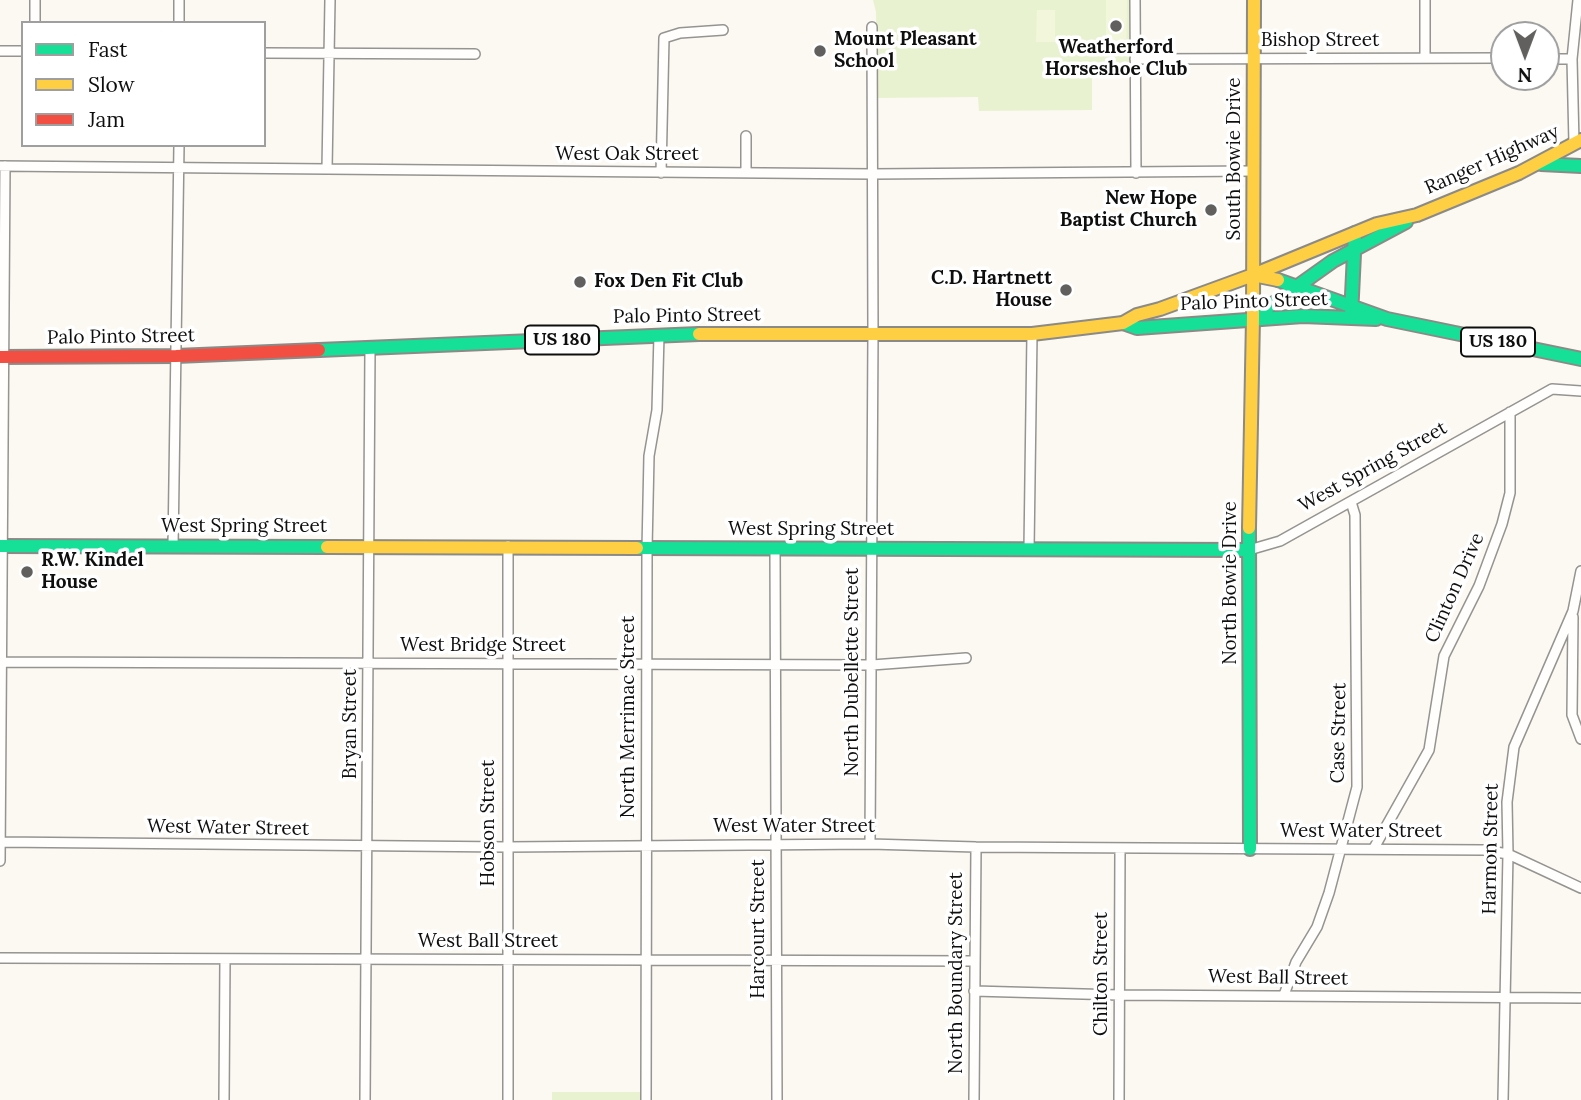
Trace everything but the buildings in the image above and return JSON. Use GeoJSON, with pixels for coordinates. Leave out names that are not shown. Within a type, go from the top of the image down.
{"type":"FeatureCollection","features":[{"type":"Feature","properties":{"kind":"main road","name":"South Bowie Drive"},"geometry":{"type":"LineString","coordinates":[[1253,318],[1254,0]]}},
{"type":"Feature","properties":{"kind":"main road"},"geometry":{"type":"LineString","coordinates":[[1577,142],[1581,157]]}},
{"type":"Feature","properties":{"kind":"main road","name":"Ranger Highway"},"geometry":{"type":"LineString","coordinates":[[1253,318],[1355,248],[1418,215],[1537,164],[1577,142]]}},
{"type":"Feature","properties":{"kind":"main road"},"geometry":{"type":"LineString","coordinates":[[1537,164],[1581,166]]}},
{"type":"Feature","properties":{"kind":"main road","name":"Ranger Highway"},"geometry":{"type":"LineString","coordinates":[[1253,275],[1377,225],[1418,215]]}},
{"type":"Feature","properties":{"kind":"main road"},"geometry":{"type":"LineString","coordinates":[[1352,312],[1355,233]]}},
{"type":"Feature","properties":{"kind":"main road","name":"Palo Pinto Street"},"geometry":{"type":"LineString","coordinates":[[1,357],[176,356],[659,335],[873,332],[1032,334],[1123,323],[1137,328],[1198,296],[1253,275]]}},
{"type":"Feature","properties":{"kind":"main road","name":"US 180"},"geometry":{"type":"LineString","coordinates":[[1253,275],[1297,286],[1352,312],[1581,359]]}},
{"type":"Feature","properties":{"kind":"main road","name":"Palo Pinto Street"},"geometry":{"type":"LineString","coordinates":[[1161,317],[1253,318],[1303,316],[1323,311],[1352,312]]}},
{"type":"Feature","properties":{"kind":"main road","name":"North Bowie Drive"},"geometry":{"type":"LineString","coordinates":[[1250,849],[1249,550],[1253,318]]}},
{"type":"Feature","properties":{"kind":"main road","name":"West Spring Street"},"geometry":{"type":"LineString","coordinates":[[0,546],[1249,550]]}},
{"type":"Feature","properties":{"kind":"street"},"geometry":{"type":"LineString","coordinates":[[35,0],[35,21]]}},
{"type":"Feature","properties":{"kind":"street"},"geometry":{"type":"LineString","coordinates":[[178,21],[179,0]]}},
{"type":"Feature","properties":{"kind":"street"},"geometry":{"type":"LineString","coordinates":[[327,169],[330,0]]}},
{"type":"Feature","properties":{"kind":"street"},"geometry":{"type":"LineString","coordinates":[[1135,0],[1136,173]]}},
{"type":"Feature","properties":{"kind":"street"},"geometry":{"type":"LineString","coordinates":[[1425,0],[1425,58]]}},
{"type":"Feature","properties":{"kind":"street"},"geometry":{"type":"LineString","coordinates":[[1577,142],[1572,58],[1578,0]]}},
{"type":"Feature","properties":{"kind":"street","name":"North Dubellette Street"},"geometry":{"type":"LineString","coordinates":[[870,844],[872,27]]}},
{"type":"Feature","properties":{"kind":"street"},"geometry":{"type":"LineString","coordinates":[[661,173],[664,38],[680,33],[723,30]]}},
{"type":"Feature","properties":{"kind":"street"},"geometry":{"type":"LineString","coordinates":[[0,51],[21,51]]}},
{"type":"Feature","properties":{"kind":"street"},"geometry":{"type":"LineString","coordinates":[[266,53],[475,54]]}},
{"type":"Feature","properties":{"kind":"street","name":"Bishop Street"},"geometry":{"type":"LineString","coordinates":[[1135,59],[1490,58]]}},
{"type":"Feature","properties":{"kind":"street"},"geometry":{"type":"LineString","coordinates":[[1560,58],[1572,58]]}},
{"type":"Feature","properties":{"kind":"street"},"geometry":{"type":"LineString","coordinates":[[746,136],[746,173]]}},
{"type":"Feature","properties":{"kind":"street"},"geometry":{"type":"LineString","coordinates":[[173,546],[179,147]]}},
{"type":"Feature","properties":{"kind":"street"},"geometry":{"type":"LineString","coordinates":[[0,861],[2,166]]}},
{"type":"Feature","properties":{"kind":"street","name":"West Oak Street"},"geometry":{"type":"LineString","coordinates":[[2,166],[872,174],[1254,171]]}},
{"type":"Feature","properties":{"kind":"street"},"geometry":{"type":"LineString","coordinates":[[1030,549],[1032,334]]}},
{"type":"Feature","properties":{"kind":"street","name":"North Merrimac Street"},"geometry":{"type":"LineString","coordinates":[[646,1100],[647,549],[649,456],[657,410],[659,335]]}},
{"type":"Feature","properties":{"kind":"street","name":"Bryan Street"},"geometry":{"type":"LineString","coordinates":[[365,1100],[370,349]]}},
{"type":"Feature","properties":{"kind":"street","name":"West Spring Street"},"geometry":{"type":"LineString","coordinates":[[1249,550],[1280,541],[1552,390],[1581,391]]}},
{"type":"Feature","properties":{"kind":"street","name":"Clinton Drive"},"geometry":{"type":"LineString","coordinates":[[1374,848],[1429,750],[1444,656],[1479,586],[1502,524],[1510,493],[1510,412]]}},
{"type":"Feature","properties":{"kind":"street","name":"Case Street"},"geometry":{"type":"LineString","coordinates":[[1284,995],[1296,962],[1317,928],[1357,787],[1359,765],[1355,515],[1351,502]]}},
{"type":"Feature","properties":{"kind":"street","name":"Hobson Street"},"geometry":{"type":"LineString","coordinates":[[508,546],[508,1100]]}},
{"type":"Feature","properties":{"kind":"street","name":"Harcourt Street"},"geometry":{"type":"LineString","coordinates":[[775,548],[777,1100]]}},
{"type":"Feature","properties":{"kind":"street","name":"Harmon Street"},"geometry":{"type":"LineString","coordinates":[[1503,1100],[1507,802],[1514,747],[1573,611],[1581,571]]}},
{"type":"Feature","properties":{"kind":"street"},"geometry":{"type":"LineString","coordinates":[[1573,611],[1572,715],[1581,738]]}},
{"type":"Feature","properties":{"kind":"street","name":"West Bridge Street"},"geometry":{"type":"LineString","coordinates":[[1,662],[872,665],[966,657]]}},
{"type":"Feature","properties":{"kind":"street","name":"West Water Street"},"geometry":{"type":"LineString","coordinates":[[0,842],[368,847],[870,844],[1483,850],[1508,854],[1581,888]]}},
{"type":"Feature","properties":{"kind":"street","name":"North Boundary Street"},"geometry":{"type":"LineString","coordinates":[[974,1100],[976,847]]}},
{"type":"Feature","properties":{"kind":"street","name":"Chilton Street"},"geometry":{"type":"LineString","coordinates":[[1119,1100],[1120,848]]}},
{"type":"Feature","properties":{"kind":"street","name":"West Ball Street"},"geometry":{"type":"LineString","coordinates":[[0,958],[975,961]]}},
{"type":"Feature","properties":{"kind":"street"},"geometry":{"type":"LineString","coordinates":[[224,1100],[225,958]]}},
{"type":"Feature","properties":{"kind":"street","name":"West Ball Street"},"geometry":{"type":"LineString","coordinates":[[974,991],[1119,995],[1581,998]]}},
{"type":"Feature","properties":{"kind":"green space"},"geometry":{"type":"Polygon","coordinates":[[[873,0],[1130,0],[1131,68],[1092,68],[1092,110],[979,111],[978,97],[877,98],[876,12],[873,0]]]}},
{"type":"Feature","properties":{"kind":"green space","name":"Weatherford Horseshoe Club"},"geometry":{"type":"Polygon","coordinates":[[[1106,0],[1127,0],[1126,53],[1106,53],[1106,0]]]}},
{"type":"Feature","properties":{"kind":"green space"},"geometry":{"type":"Polygon","coordinates":[[[1037,10],[1055,10],[1055,42],[1036,42],[1037,10]]]}},
{"type":"Feature","properties":{"kind":"green space"},"geometry":{"type":"Polygon","coordinates":[[[552,1092],[643,1092],[643,1100],[552,1100],[552,1092]]]}},
{"type":"Feature","properties":{"kind":"traffic: fast"},"geometry":{"type":"LineString","coordinates":[[1541,164],[1581,166]]}},
{"type":"Feature","properties":{"kind":"traffic: fast"},"geometry":{"type":"LineString","coordinates":[[1253,318],[1333,261],[1406,222]]}},
{"type":"Feature","properties":{"kind":"traffic: fast"},"geometry":{"type":"LineString","coordinates":[[1351,316],[1355,233]]}},
{"type":"Feature","properties":{"kind":"traffic: fast"},"geometry":{"type":"LineString","coordinates":[[1278,280],[1387,319],[1581,359]]}},
{"type":"Feature","properties":{"kind":"traffic: fast"},"geometry":{"type":"LineString","coordinates":[[1123,323],[1137,328],[1303,316],[1376,319]]}},
{"type":"Feature","properties":{"kind":"traffic: fast"},"geometry":{"type":"LineString","coordinates":[[319,350],[699,334]]}},
{"type":"Feature","properties":{"kind":"traffic: fast"},"geometry":{"type":"LineString","coordinates":[[1249,528],[1250,849]]}},
{"type":"Feature","properties":{"kind":"traffic: fast"},"geometry":{"type":"LineString","coordinates":[[0,546],[327,547]]}},
{"type":"Feature","properties":{"kind":"traffic: fast"},"geometry":{"type":"LineString","coordinates":[[637,548],[1249,550]]}},
{"type":"Feature","properties":{"kind":"traffic: slow"},"geometry":{"type":"LineString","coordinates":[[1249,528],[1254,0]]}},
{"type":"Feature","properties":{"kind":"traffic: slow"},"geometry":{"type":"LineString","coordinates":[[1253,275],[1377,224],[1417,215],[1519,173],[1581,140]]}},
{"type":"Feature","properties":{"kind":"traffic: slow"},"geometry":{"type":"LineString","coordinates":[[699,334],[1032,334],[1123,323],[1137,315],[1253,275],[1278,280]]}},
{"type":"Feature","properties":{"kind":"traffic: slow"},"geometry":{"type":"LineString","coordinates":[[327,547],[637,548]]}},
{"type":"Feature","properties":{"kind":"traffic: jam"},"geometry":{"type":"LineString","coordinates":[[0,357],[176,356],[319,350]]}},
{"type":"Feature","properties":{"kind":"place","name":"Weatherford Horseshoe Club"},"geometry":{"type":"Point","coordinates":[1116,26]}},
{"type":"Feature","properties":{"kind":"place","name":"Mount Pleasant School"},"geometry":{"type":"Point","coordinates":[820,51]}},
{"type":"Feature","properties":{"kind":"place","name":"New Hope Baptist Church"},"geometry":{"type":"Point","coordinates":[1211,210]}},
{"type":"Feature","properties":{"kind":"place","name":"Fox Den Fit Club"},"geometry":{"type":"Point","coordinates":[580,282]}},
{"type":"Feature","properties":{"kind":"place","name":"C.D. Hartnett House"},"geometry":{"type":"Point","coordinates":[1066,290]}},
{"type":"Feature","properties":{"kind":"place","name":"R.W. Kindel House"},"geometry":{"type":"Point","coordinates":[27,572]}}]}
